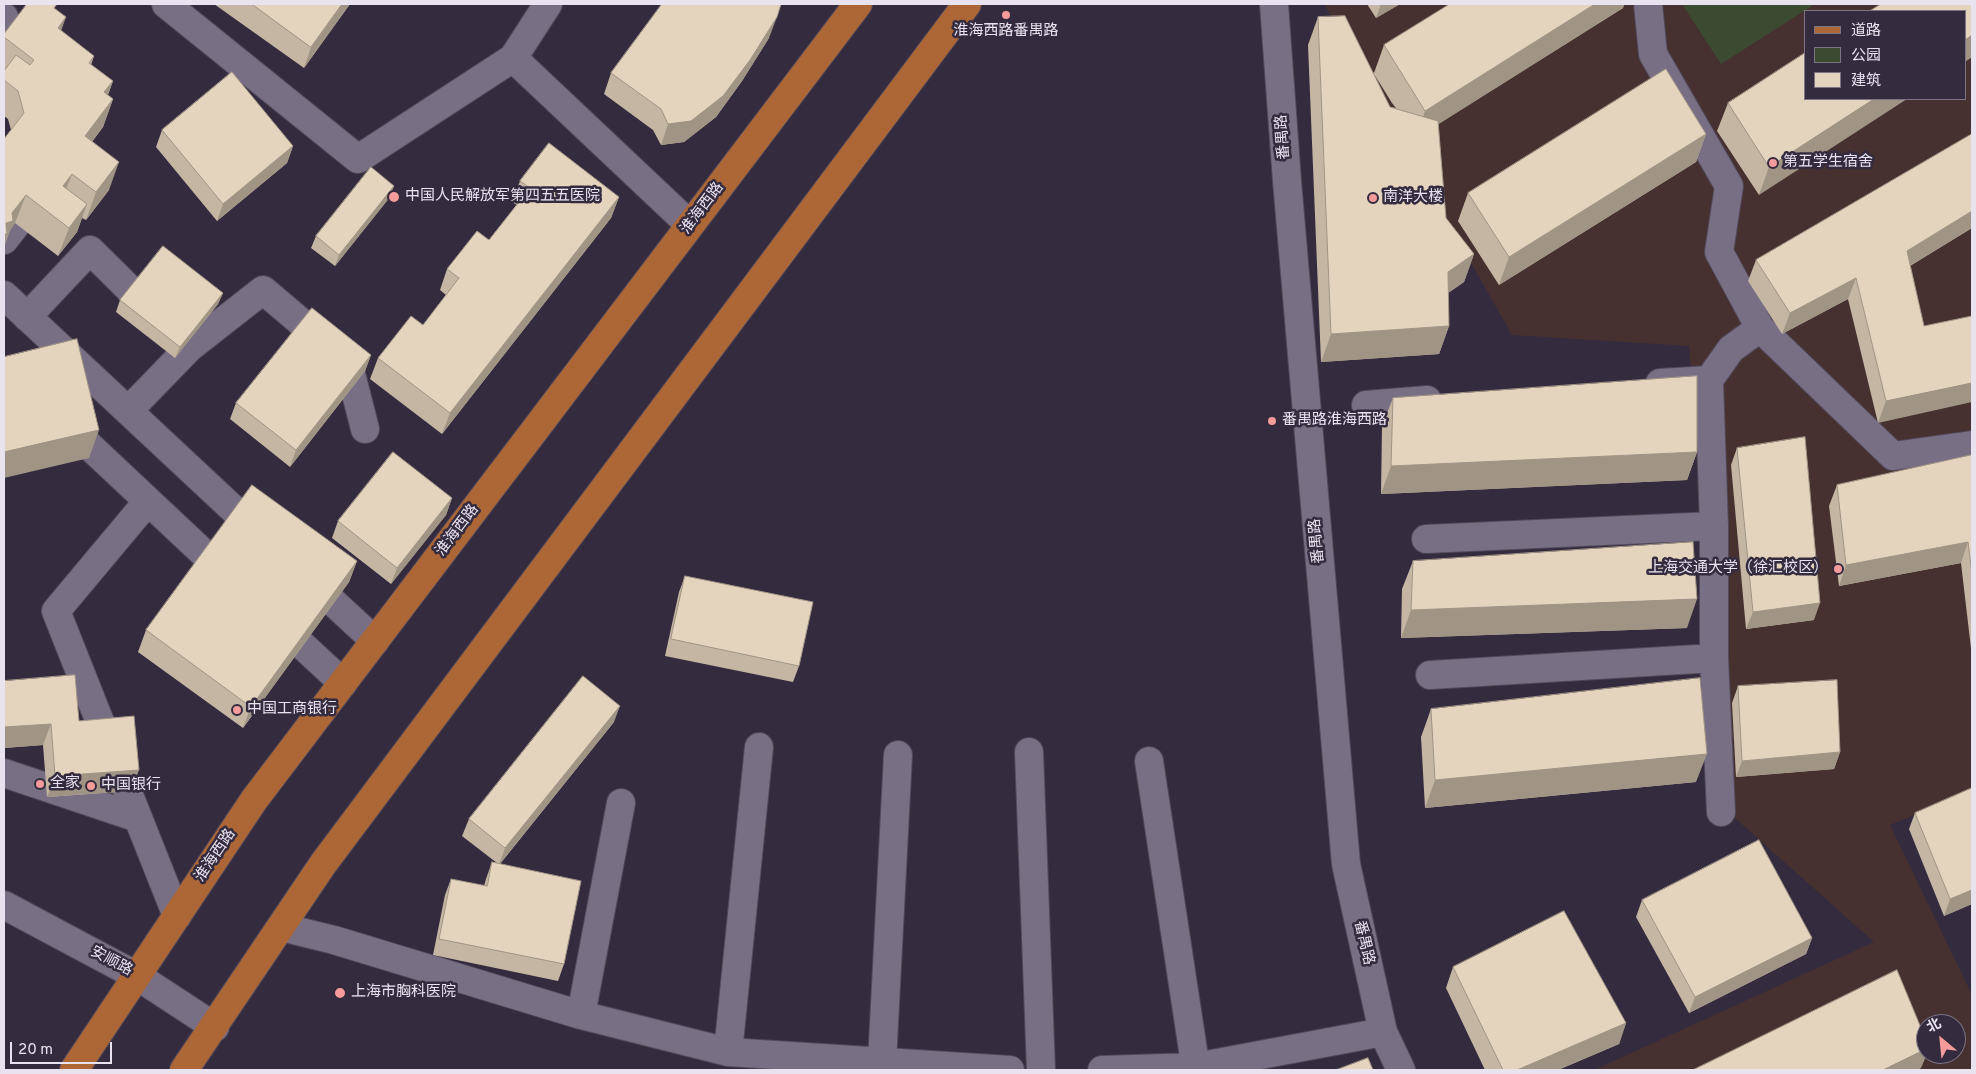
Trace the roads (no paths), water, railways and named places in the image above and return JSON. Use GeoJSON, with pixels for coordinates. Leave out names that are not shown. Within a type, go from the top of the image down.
{"type":"FeatureCollection","features":[{"type":"Feature","properties":{"kind":"main road","name":"淮海西路"},"geometry":{"type":"LineString","coordinates":[[74,1070],[254,800],[858,4]]}},
{"type":"Feature","properties":{"kind":"main road"},"geometry":{"type":"LineString","coordinates":[[184,1070],[215,1027],[329,856],[967,4]]}},
{"type":"Feature","properties":{"kind":"street"},"geometry":{"type":"LineString","coordinates":[[166,4],[358,159],[513,58],[548,4]]}},
{"type":"Feature","properties":{"kind":"street","name":"番禺路"},"geometry":{"type":"LineString","coordinates":[[1274,4],[1287,180],[1346,864],[1383,1032],[1401,1070]]}},
{"type":"Feature","properties":{"kind":"street"},"geometry":{"type":"LineString","coordinates":[[1648,4],[1652,54],[1729,186],[1719,252],[1760,328],[1894,456],[1972,445]]}},
{"type":"Feature","properties":{"kind":"street"},"geometry":{"type":"LineString","coordinates":[[4,17],[30,88]]}},
{"type":"Feature","properties":{"kind":"street"},"geometry":{"type":"LineString","coordinates":[[513,58],[690,225]]}},
{"type":"Feature","properties":{"kind":"street"},"geometry":{"type":"LineString","coordinates":[[4,240],[55,174]]}},
{"type":"Feature","properties":{"kind":"street"},"geometry":{"type":"LineString","coordinates":[[27,317],[90,250],[190,348]]}},
{"type":"Feature","properties":{"kind":"street"},"geometry":{"type":"LineString","coordinates":[[128,411],[190,348],[263,290],[348,362],[365,428]]}},
{"type":"Feature","properties":{"kind":"street"},"geometry":{"type":"LineString","coordinates":[[4,295],[375,641]]}},
{"type":"Feature","properties":{"kind":"street"},"geometry":{"type":"LineString","coordinates":[[1721,812],[1714,658],[1714,526],[1709,380],[1731,349],[1760,328]]}},
{"type":"Feature","properties":{"kind":"street"},"geometry":{"type":"LineString","coordinates":[[1631,386],[1709,380]]}},
{"type":"Feature","properties":{"kind":"street"},"geometry":{"type":"LineString","coordinates":[[1366,405],[1454,398]]}},
{"type":"Feature","properties":{"kind":"street"},"geometry":{"type":"LineString","coordinates":[[47,406],[343,683]]}},
{"type":"Feature","properties":{"kind":"street"},"geometry":{"type":"LineString","coordinates":[[148,501],[56,611],[177,916]]}},
{"type":"Feature","properties":{"kind":"street"},"geometry":{"type":"LineString","coordinates":[[1426,539],[1714,526]]}},
{"type":"Feature","properties":{"kind":"street"},"geometry":{"type":"LineString","coordinates":[[1430,675],[1714,658]]}},
{"type":"Feature","properties":{"kind":"street"},"geometry":{"type":"LineString","coordinates":[[728,1052],[759,747]]}},
{"type":"Feature","properties":{"kind":"street"},"geometry":{"type":"LineString","coordinates":[[1029,752],[1041,1070]]}},
{"type":"Feature","properties":{"kind":"street"},"geometry":{"type":"LineString","coordinates":[[882,1062],[898,755]]}},
{"type":"Feature","properties":{"kind":"street"},"geometry":{"type":"LineString","coordinates":[[1149,761],[1196,1069]]}},
{"type":"Feature","properties":{"kind":"street"},"geometry":{"type":"LineString","coordinates":[[4,773],[138,818]]}},
{"type":"Feature","properties":{"kind":"street"},"geometry":{"type":"LineString","coordinates":[[581,1015],[621,803]]}},
{"type":"Feature","properties":{"kind":"street","name":"安顺路"},"geometry":{"type":"LineString","coordinates":[[4,905],[137,976],[215,1027]]}},
{"type":"Feature","properties":{"kind":"street"},"geometry":{"type":"LineString","coordinates":[[282,927],[334,940],[581,1015],[728,1052],[1010,1070]]}},
{"type":"Feature","properties":{"kind":"street"},"geometry":{"type":"LineString","coordinates":[[1102,1070],[1196,1069],[1383,1032]]}},
{"type":"Feature","properties":{"kind":"place","name":"淮海西路番禺路"},"geometry":{"type":"Point","coordinates":[1006,15]}},
{"type":"Feature","properties":{"kind":"place","name":"第五学生宿舍"},"geometry":{"type":"Point","coordinates":[1773,163]}},
{"type":"Feature","properties":{"kind":"place","name":"中国人民解放军第四五五医院"},"geometry":{"type":"Point","coordinates":[394,197]}},
{"type":"Feature","properties":{"kind":"place","name":"南洋大楼"},"geometry":{"type":"Point","coordinates":[1373,198]}},
{"type":"Feature","properties":{"kind":"place","name":"番禺路淮海西路"},"geometry":{"type":"Point","coordinates":[1272,421]}},
{"type":"Feature","properties":{"kind":"place","name":"上海交通大学（徐汇校区）"},"geometry":{"type":"Point","coordinates":[1838,569]}},
{"type":"Feature","properties":{"kind":"place","name":"中国工商银行"},"geometry":{"type":"Point","coordinates":[237,710]}},
{"type":"Feature","properties":{"kind":"place","name":"全家"},"geometry":{"type":"Point","coordinates":[40,784]}},
{"type":"Feature","properties":{"kind":"place","name":"中国银行"},"geometry":{"type":"Point","coordinates":[91,786]}},
{"type":"Feature","properties":{"kind":"place","name":"上海市胸科医院"},"geometry":{"type":"Point","coordinates":[340,993]}}]}
